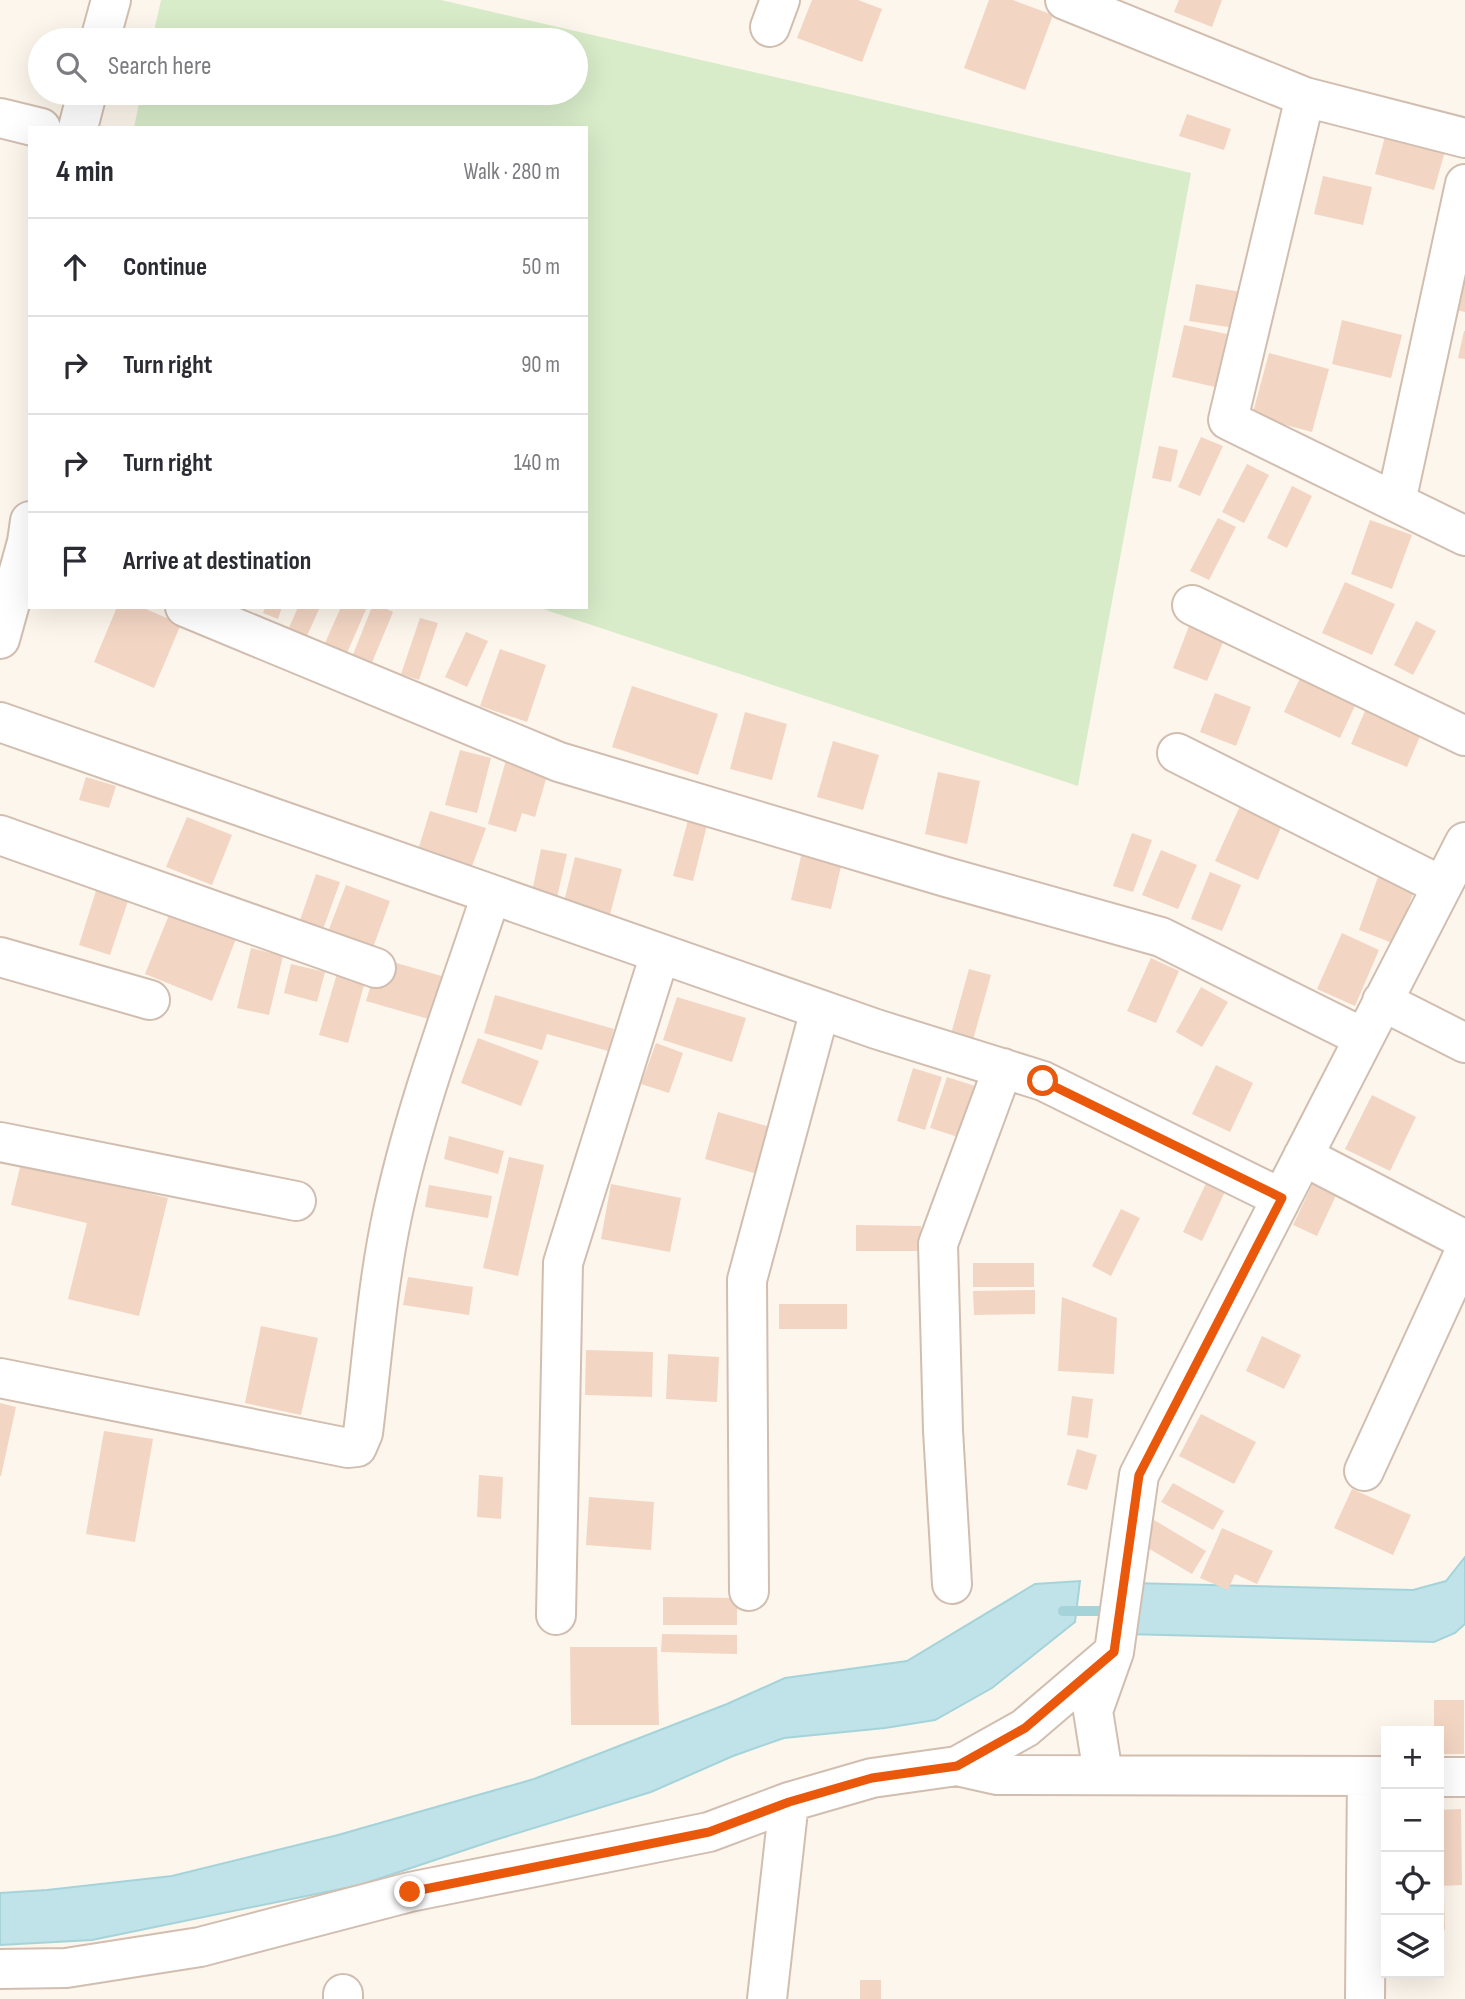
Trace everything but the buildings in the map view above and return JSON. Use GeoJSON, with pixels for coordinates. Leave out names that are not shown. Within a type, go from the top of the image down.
{"type":"FeatureCollection","features":[{"type":"Feature","properties":{"kind":"street"},"geometry":{"type":"LineString","coordinates":[[103,28],[111,0]]}},
{"type":"Feature","properties":{"kind":"street"},"geometry":{"type":"LineString","coordinates":[[1065,0],[1121,10],[1305,97],[1465,138]]}},
{"type":"Feature","properties":{"kind":"street"},"geometry":{"type":"LineString","coordinates":[[1305,97],[1228,420],[1465,536]]}},
{"type":"Feature","properties":{"kind":"street"},"geometry":{"type":"LineString","coordinates":[[79,126],[84,105]]}},
{"type":"Feature","properties":{"kind":"street"},"geometry":{"type":"LineString","coordinates":[[0,118],[33,126]]}},
{"type":"Feature","properties":{"kind":"street"},"geometry":{"type":"LineString","coordinates":[[1396,502],[1465,184]]}},
{"type":"Feature","properties":{"kind":"street"},"geometry":{"type":"LineString","coordinates":[[0,639],[28,539]]}},
{"type":"Feature","properties":{"kind":"street"},"geometry":{"type":"LineString","coordinates":[[1192,605],[1465,736]]}},
{"type":"Feature","properties":{"kind":"street"},"geometry":{"type":"LineString","coordinates":[[190,609],[559,762],[946,877],[1161,937],[1364,1038]]}},
{"type":"Feature","properties":{"kind":"street"},"geometry":{"type":"LineString","coordinates":[[0,722],[820,1010],[1043,1081],[1282,1198]]}},
{"type":"Feature","properties":{"kind":"street"},"geometry":{"type":"LineString","coordinates":[[1177,753],[1442,886]]}},
{"type":"Feature","properties":{"kind":"street"},"geometry":{"type":"LineString","coordinates":[[0,835],[376,968]]}},
{"type":"Feature","properties":{"kind":"street"},"geometry":{"type":"LineString","coordinates":[[1103,1774],[1093,1711],[1114,1652],[1139,1475],[1465,843]]}},
{"type":"Feature","properties":{"kind":"street"},"geometry":{"type":"LineString","coordinates":[[0,1378],[348,1448],[357,1447],[363,1433],[392,1215],[414,1127],[491,895]]}},
{"type":"Feature","properties":{"kind":"street"},"geometry":{"type":"LineString","coordinates":[[556,1615],[563,1263],[660,954]]}},
{"type":"Feature","properties":{"kind":"street"},"geometry":{"type":"LineString","coordinates":[[0,957],[150,1000]]}},
{"type":"Feature","properties":{"kind":"street"},"geometry":{"type":"LineString","coordinates":[[1382,1001],[1465,1043]]}},
{"type":"Feature","properties":{"kind":"street"},"geometry":{"type":"LineString","coordinates":[[749,1591],[747,1280],[820,1010]]}},
{"type":"Feature","properties":{"kind":"street"},"geometry":{"type":"LineString","coordinates":[[952,1584],[943,1430],[938,1244],[1003,1068]]}},
{"type":"Feature","properties":{"kind":"street"},"geometry":{"type":"LineString","coordinates":[[0,1142],[296,1201]]}},
{"type":"Feature","properties":{"kind":"street"},"geometry":{"type":"LineString","coordinates":[[1303,1156],[1465,1240]]}},
{"type":"Feature","properties":{"kind":"street"},"geometry":{"type":"LineString","coordinates":[[1364,1471],[1465,1251]]}},
{"type":"Feature","properties":{"kind":"street"},"geometry":{"type":"LineString","coordinates":[[957,1766],[1025,1728],[1114,1652]]}},
{"type":"Feature","properties":{"kind":"street"},"geometry":{"type":"LineString","coordinates":[[0,1969],[66,1968],[200,1947],[410,1892],[709,1832],[789,1802],[872,1778],[957,1766],[997,1775],[1377,1776],[1364,1999]]}},
{"type":"Feature","properties":{"kind":"street"},"geometry":{"type":"LineString","coordinates":[[1444,1777],[1465,1777]]}},
{"type":"Feature","properties":{"kind":"street"},"geometry":{"type":"LineString","coordinates":[[767,1999],[789,1802]]}},
{"type":"Feature","properties":{"kind":"green space"},"geometry":{"type":"Polygon","coordinates":[[[161,0],[441,0],[562,28],[155,28],[161,0]]]}},
{"type":"Feature","properties":{"kind":"green space"},"geometry":{"type":"Polygon","coordinates":[[[588,34],[1191,173],[1078,786],[543,609],[588,609],[588,126],[134,126],[139,105],[588,105],[588,34]]]}},
{"type":"Feature","properties":{"kind":"water"},"geometry":{"type":"Polygon","coordinates":[[[1465,1557],[1465,1624],[1455,1633],[1434,1642],[1125,1634],[1130,1583],[1413,1590],[1446,1581],[1465,1557]]]}},
{"type":"Feature","properties":{"kind":"water"},"geometry":{"type":"Polygon","coordinates":[[[1080,1581],[1075,1622],[992,1688],[935,1720],[784,1738],[733,1756],[651,1792],[360,1885],[92,1940],[0,1945],[0,1893],[172,1876],[338,1835],[534,1779],[727,1704],[785,1678],[907,1661],[1035,1584],[1080,1581]]]}},
{"type":"Feature","properties":{"kind":"waterway"},"geometry":{"type":"LineString","coordinates":[[1063,1611],[1113,1611]]}},
{"type":"Feature","properties":{"kind":"route"},"geometry":{"type":"LineString","coordinates":[[410,1892],[709,1832],[789,1802],[872,1778],[957,1766],[1025,1728],[1114,1652],[1139,1475],[1282,1198],[1043,1081]]}}]}
